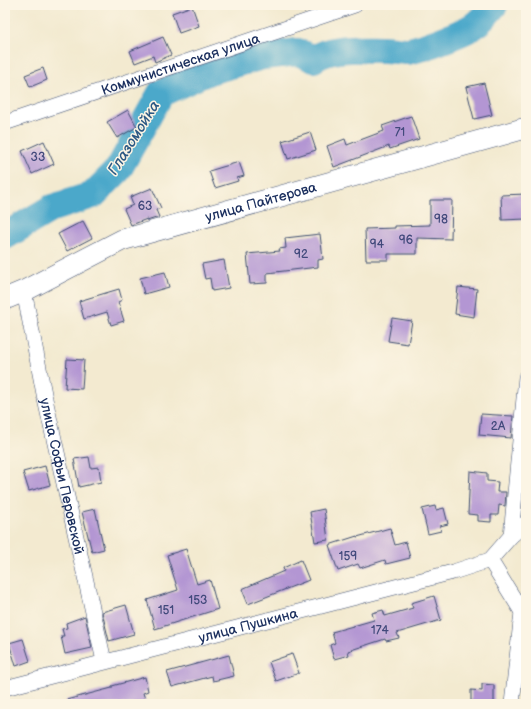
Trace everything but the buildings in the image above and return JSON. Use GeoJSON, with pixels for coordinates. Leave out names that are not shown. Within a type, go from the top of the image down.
{"type":"FeatureCollection","features":[{"type":"Feature","properties":{"kind":"main road","name":"улица Пайтерова"},"geometry":{"type":"LineString","coordinates":[[5,299],[24,291],[122,240],[526,128]]}},
{"type":"Feature","properties":{"kind":"street","name":"Коммунистическая улица"},"geometry":{"type":"LineString","coordinates":[[5,123],[355,5]]}},
{"type":"Feature","properties":{"kind":"street","name":"улица Софьи Перовской"},"geometry":{"type":"LineString","coordinates":[[24,291],[45,399],[104,661]]}},
{"type":"Feature","properties":{"kind":"street"},"geometry":{"type":"LineString","coordinates":[[511,536],[526,377]]}},
{"type":"Feature","properties":{"kind":"street"},"geometry":{"type":"LineString","coordinates":[[512,704],[524,613],[490,560],[511,536],[526,523]]}},
{"type":"Feature","properties":{"kind":"street","name":"улица Пушкина"},"geometry":{"type":"LineString","coordinates":[[5,688],[104,661],[453,572],[490,560]]}},
{"type":"Feature","properties":{"kind":"waterway","name":"Глазомойка"},"geometry":{"type":"LineString","coordinates":[[5,236],[52,208],[93,195],[118,170],[161,93],[209,71],[263,56],[298,52],[314,59],[329,52],[347,49],[407,51],[421,48],[470,28],[475,25],[494,5]]}}]}
